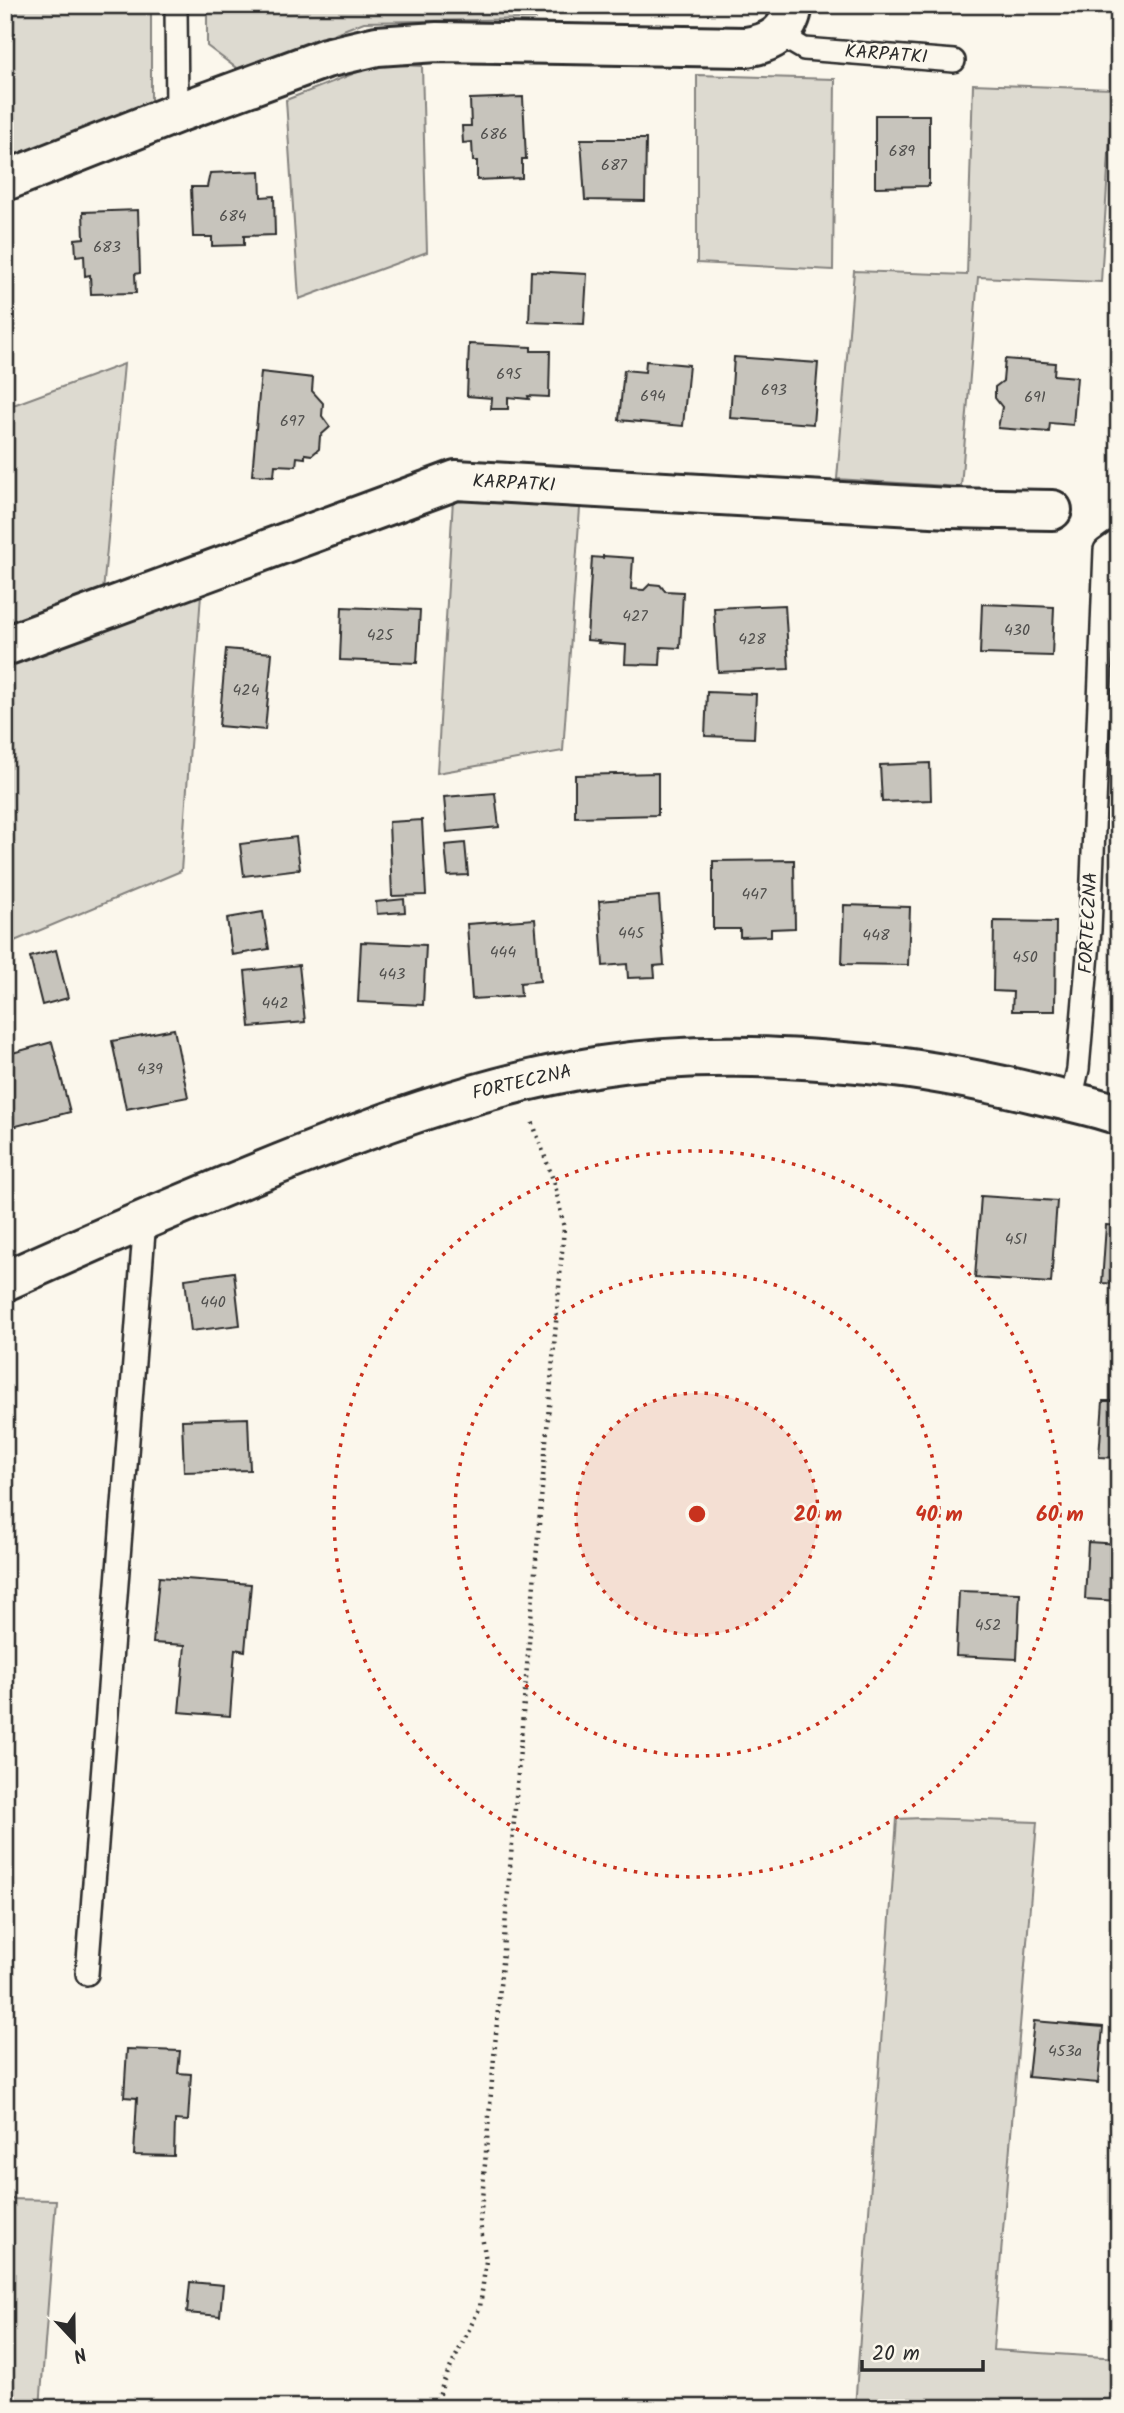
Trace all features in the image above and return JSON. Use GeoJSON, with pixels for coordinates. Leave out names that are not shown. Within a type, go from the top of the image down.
{"type":"FeatureCollection","features":[{"type":"Feature","properties":{"kind":"street","name":"KARPATKI"},"geometry":{"type":"LineString","coordinates":[[5,180],[326,58],[377,46],[437,42],[746,47],[763,44],[787,20]]}},
{"type":"Feature","properties":{"kind":"street","name":"KARPATKI"},"geometry":{"type":"LineString","coordinates":[[5,646],[456,481],[949,508],[1052,510]]}},
{"type":"Feature","properties":{"kind":"street","name":"FORTECZNA"},"geometry":{"type":"LineString","coordinates":[[5,1281],[145,1219],[363,1129],[517,1081],[601,1066],[696,1056],[784,1056],[914,1068],[966,1077],[1119,1115]]}},
{"type":"Feature","properties":{"kind":"lane"},"geometry":{"type":"LineString","coordinates":[[176,5],[177,113]]}},
{"type":"Feature","properties":{"kind":"lane","name":"KARPATKI"},"geometry":{"type":"LineString","coordinates":[[787,20],[804,49],[954,61]]}},
{"type":"Feature","properties":{"kind":"lane","name":"FORTECZNA"},"geometry":{"type":"LineString","coordinates":[[1070,1101],[1078,1069],[1090,930],[1105,550],[1119,540]]}},
{"type":"Feature","properties":{"kind":"lane"},"geometry":{"type":"LineString","coordinates":[[87,1974],[145,1219]]}},
{"type":"Feature","properties":{"kind":"path"},"geometry":{"type":"LineString","coordinates":[[436,2408],[443,2383],[480,2308],[486,2261],[480,2223],[564,1228],[555,1185],[517,1081]]}},
{"type":"Feature","properties":{"kind":"shaded area"},"geometry":{"type":"Polygon","coordinates":[[[5,5],[151,5],[151,103],[5,160],[5,5]]]}},
{"type":"Feature","properties":{"kind":"shaded area"},"geometry":{"type":"Polygon","coordinates":[[[207,5],[540,5],[535,19],[364,22],[239,70],[207,46],[207,5]]]}},
{"type":"Feature","properties":{"kind":"shaded area"},"geometry":{"type":"Polygon","coordinates":[[[1113,5],[1119,5],[1119,90],[1113,90],[1101,282],[978,277],[961,487],[837,479],[854,271],[967,275],[973,84],[1112,89],[1113,5]]]}},
{"type":"Feature","properties":{"kind":"shaded area"},"geometry":{"type":"Polygon","coordinates":[[[378,64],[422,66],[427,252],[299,299],[286,100],[378,64]]]}},
{"type":"Feature","properties":{"kind":"shaded area"},"geometry":{"type":"Polygon","coordinates":[[[697,75],[835,79],[833,270],[697,263],[697,75]]]}},
{"type":"Feature","properties":{"kind":"shaded area"},"geometry":{"type":"Polygon","coordinates":[[[124,364],[103,592],[5,628],[5,408],[124,364]]]}},
{"type":"Feature","properties":{"kind":"shaded area"},"geometry":{"type":"Polygon","coordinates":[[[453,499],[580,508],[563,751],[437,773],[453,499]]]}},
{"type":"Feature","properties":{"kind":"shaded area"},"geometry":{"type":"Polygon","coordinates":[[[201,594],[181,871],[5,945],[5,667],[201,594]]]}},
{"type":"Feature","properties":{"kind":"shaded area"},"geometry":{"type":"Polygon","coordinates":[[[897,1819],[1037,1822],[993,2350],[1119,2358],[1119,2408],[855,2408],[897,1819]]]}},
{"type":"Feature","properties":{"kind":"shaded area"},"geometry":{"type":"Polygon","coordinates":[[[5,2199],[56,2200],[40,2408],[5,2408],[5,2199]]]}},
{"type":"Feature","properties":{"kind":"building"},"geometry":{"type":"Polygon","coordinates":[[[523,97],[526,159],[522,159],[522,178],[477,180],[477,161],[473,161],[472,142],[463,143],[462,126],[471,126],[470,99],[523,97]]]}},
{"type":"Feature","properties":{"kind":"building"},"geometry":{"type":"Polygon","coordinates":[[[875,115],[929,115],[929,186],[875,187],[875,115]]]}},
{"type":"Feature","properties":{"kind":"building"},"geometry":{"type":"Polygon","coordinates":[[[581,139],[646,139],[645,201],[585,200],[581,139]]]}},
{"type":"Feature","properties":{"kind":"building"},"geometry":{"type":"Polygon","coordinates":[[[260,171],[261,197],[274,196],[275,235],[244,236],[244,245],[212,246],[212,237],[193,237],[191,187],[207,187],[210,173],[260,171]]]}},
{"type":"Feature","properties":{"kind":"building"},"geometry":{"type":"Polygon","coordinates":[[[138,210],[140,273],[135,274],[136,293],[91,294],[90,275],[85,276],[84,255],[76,256],[75,239],[84,238],[83,212],[138,210]]]}},
{"type":"Feature","properties":{"kind":"building"},"geometry":{"type":"Polygon","coordinates":[[[531,271],[587,274],[584,324],[529,322],[531,271]]]}},
{"type":"Feature","properties":{"kind":"building"},"geometry":{"type":"Polygon","coordinates":[[[469,344],[531,347],[531,351],[550,351],[549,397],[508,397],[508,409],[491,409],[492,398],[467,396],[469,344]]]}},
{"type":"Feature","properties":{"kind":"building"},"geometry":{"type":"Polygon","coordinates":[[[734,357],[818,363],[813,424],[730,418],[734,357]]]}},
{"type":"Feature","properties":{"kind":"building"},"geometry":{"type":"Polygon","coordinates":[[[1005,359],[1055,363],[1054,375],[1077,377],[1073,425],[1050,423],[1049,432],[998,428],[1002,407],[995,398],[995,387],[1003,381],[1005,359]]]}},
{"type":"Feature","properties":{"kind":"building"},"geometry":{"type":"Polygon","coordinates":[[[646,361],[689,365],[683,426],[619,420],[624,370],[645,372],[646,361]]]}},
{"type":"Feature","properties":{"kind":"building"},"geometry":{"type":"Polygon","coordinates":[[[261,372],[313,378],[312,391],[323,403],[322,416],[330,427],[320,436],[319,449],[312,455],[305,454],[305,458],[297,457],[296,466],[275,465],[274,476],[252,475],[261,372]]]}},
{"type":"Feature","properties":{"kind":"building"},"geometry":{"type":"Polygon","coordinates":[[[592,557],[633,558],[631,589],[644,590],[650,584],[660,585],[665,591],[683,592],[680,648],[661,647],[660,665],[625,664],[626,645],[587,640],[592,557]]]}},
{"type":"Feature","properties":{"kind":"building"},"geometry":{"type":"Polygon","coordinates":[[[982,604],[1054,607],[1052,656],[980,654],[982,604]]]}},
{"type":"Feature","properties":{"kind":"building"},"geometry":{"type":"Polygon","coordinates":[[[785,605],[789,669],[718,672],[714,608],[785,605]]]}},
{"type":"Feature","properties":{"kind":"building"},"geometry":{"type":"Polygon","coordinates":[[[342,607],[420,610],[417,663],[340,660],[342,607]]]}},
{"type":"Feature","properties":{"kind":"building"},"geometry":{"type":"Polygon","coordinates":[[[226,649],[272,653],[265,730],[219,726],[226,649]]]}},
{"type":"Feature","properties":{"kind":"building"},"geometry":{"type":"Polygon","coordinates":[[[707,692],[756,694],[754,738],[705,736],[707,692]]]}},
{"type":"Feature","properties":{"kind":"building"},"geometry":{"type":"Polygon","coordinates":[[[930,763],[931,800],[882,802],[880,765],[930,763]]]}},
{"type":"Feature","properties":{"kind":"building"},"geometry":{"type":"Polygon","coordinates":[[[658,773],[658,815],[575,817],[575,775],[658,773]]]}},
{"type":"Feature","properties":{"kind":"building"},"geometry":{"type":"Polygon","coordinates":[[[495,793],[499,827],[447,832],[444,797],[495,793]]]}},
{"type":"Feature","properties":{"kind":"building"},"geometry":{"type":"Polygon","coordinates":[[[422,820],[426,895],[392,896],[389,822],[422,820]]]}},
{"type":"Feature","properties":{"kind":"building"},"geometry":{"type":"Polygon","coordinates":[[[296,837],[300,869],[244,876],[240,844],[296,837]]]}},
{"type":"Feature","properties":{"kind":"building"},"geometry":{"type":"Polygon","coordinates":[[[465,843],[468,875],[448,876],[445,845],[465,843]]]}},
{"type":"Feature","properties":{"kind":"building"},"geometry":{"type":"Polygon","coordinates":[[[794,860],[795,928],[771,929],[771,936],[740,937],[740,929],[713,929],[713,861],[794,860]]]}},
{"type":"Feature","properties":{"kind":"building"},"geometry":{"type":"Polygon","coordinates":[[[659,896],[664,965],[654,966],[655,977],[628,978],[627,964],[603,966],[599,901],[659,896]]]}},
{"type":"Feature","properties":{"kind":"building"},"geometry":{"type":"Polygon","coordinates":[[[404,899],[405,912],[377,914],[376,902],[404,899]]]}},
{"type":"Feature","properties":{"kind":"building"},"geometry":{"type":"Polygon","coordinates":[[[844,905],[910,907],[908,965],[842,964],[844,905]]]}},
{"type":"Feature","properties":{"kind":"building"},"geometry":{"type":"Polygon","coordinates":[[[263,912],[269,949],[232,955],[227,918],[263,912]]]}},
{"type":"Feature","properties":{"kind":"building"},"geometry":{"type":"Polygon","coordinates":[[[535,919],[540,981],[520,983],[521,996],[472,999],[467,924],[535,919]]]}},
{"type":"Feature","properties":{"kind":"building"},"geometry":{"type":"Polygon","coordinates":[[[994,921],[1056,922],[1055,1011],[1012,1011],[1013,992],[993,991],[994,921]]]}},
{"type":"Feature","properties":{"kind":"building"},"geometry":{"type":"Polygon","coordinates":[[[361,942],[426,945],[423,1005],[358,1002],[361,942]]]}},
{"type":"Feature","properties":{"kind":"building"},"geometry":{"type":"Polygon","coordinates":[[[56,950],[68,998],[42,1005],[30,957],[56,950]]]}},
{"type":"Feature","properties":{"kind":"building"},"geometry":{"type":"Polygon","coordinates":[[[299,965],[305,1022],[250,1027],[245,971],[299,965]]]}},
{"type":"Feature","properties":{"kind":"building"},"geometry":{"type":"Polygon","coordinates":[[[174,1029],[188,1097],[126,1109],[112,1041],[174,1029]]]}},
{"type":"Feature","properties":{"kind":"building"},"geometry":{"type":"Polygon","coordinates":[[[52,1042],[70,1112],[5,1129],[5,1055],[52,1042]]]}},
{"type":"Feature","properties":{"kind":"building"},"geometry":{"type":"Polygon","coordinates":[[[981,1196],[1057,1201],[1051,1283],[975,1278],[981,1196]]]}},
{"type":"Feature","properties":{"kind":"building"},"geometry":{"type":"Polygon","coordinates":[[[1106,1225],[1119,1226],[1119,1284],[1102,1283],[1106,1225]]]}},
{"type":"Feature","properties":{"kind":"building"},"geometry":{"type":"Polygon","coordinates":[[[234,1272],[240,1325],[191,1331],[185,1279],[234,1272]]]}},
{"type":"Feature","properties":{"kind":"building"},"geometry":{"type":"Polygon","coordinates":[[[1103,1401],[1119,1401],[1119,1458],[1099,1457],[1103,1401]]]}},
{"type":"Feature","properties":{"kind":"building"},"geometry":{"type":"Polygon","coordinates":[[[248,1418],[250,1470],[184,1472],[182,1420],[248,1418]]]}},
{"type":"Feature","properties":{"kind":"building"},"geometry":{"type":"Polygon","coordinates":[[[1088,1542],[1119,1544],[1119,1601],[1085,1599],[1088,1542]]]}},
{"type":"Feature","properties":{"kind":"building"},"geometry":{"type":"Polygon","coordinates":[[[159,1577],[251,1584],[245,1651],[235,1649],[230,1716],[179,1712],[185,1645],[153,1643],[159,1577]]]}},
{"type":"Feature","properties":{"kind":"building"},"geometry":{"type":"Polygon","coordinates":[[[959,1591],[1020,1593],[1017,1659],[956,1656],[959,1591]]]}},
{"type":"Feature","properties":{"kind":"building"},"geometry":{"type":"Polygon","coordinates":[[[1034,2021],[1103,2027],[1098,2083],[1028,2077],[1034,2021]]]}},
{"type":"Feature","properties":{"kind":"building"},"geometry":{"type":"Polygon","coordinates":[[[127,2049],[180,2051],[178,2073],[191,2074],[188,2121],[175,2120],[174,2156],[134,2155],[137,2098],[124,2097],[127,2049]]]}},
{"type":"Feature","properties":{"kind":"building"},"geometry":{"type":"Polygon","coordinates":[[[190,2282],[223,2285],[220,2316],[187,2313],[190,2282]]]}}]}
